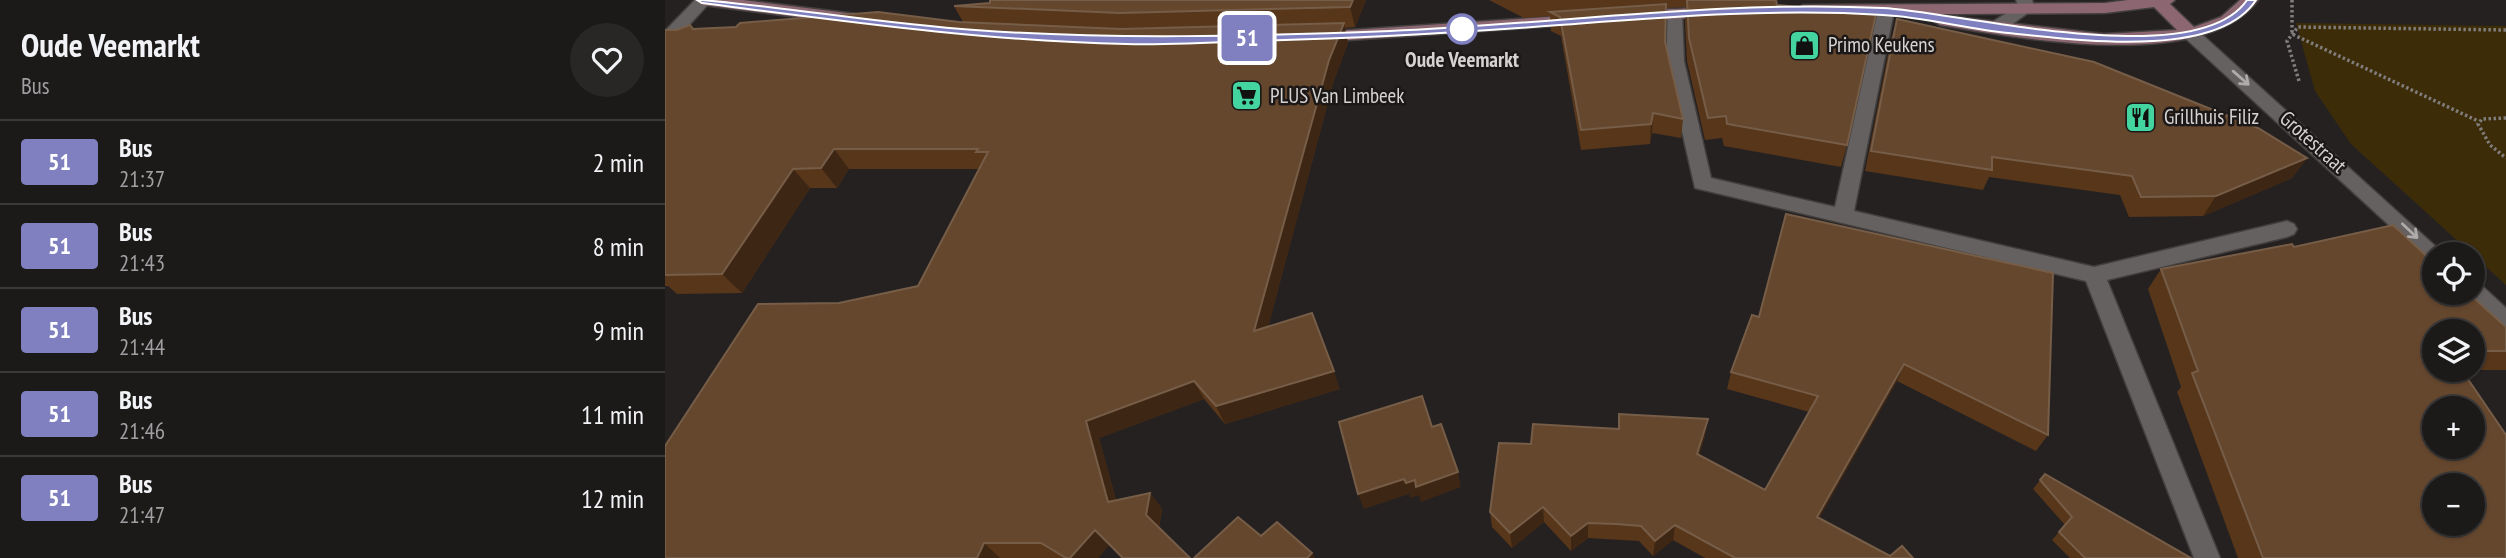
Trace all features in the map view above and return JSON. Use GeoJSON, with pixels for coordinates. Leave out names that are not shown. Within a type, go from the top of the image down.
{"type":"FeatureCollection","features":[{"type":"Feature","properties":{"kind":"street"},"geometry":{"type":"LineString","coordinates":[[665,41],[703,0],[877,22]]}},
{"type":"Feature","properties":{"kind":"street"},"geometry":{"type":"LineString","coordinates":[[1886,11],[1995,28],[2122,40],[2190,33],[2222,23],[2246,7],[2250,0]]}},
{"type":"Feature","properties":{"kind":"street"},"geometry":{"type":"LineString","coordinates":[[1790,10],[1886,11],[2026,4],[2105,8],[2163,1],[2190,33]]}},
{"type":"Feature","properties":{"kind":"street"},"geometry":{"type":"LineString","coordinates":[[1995,28],[2026,4]]}},
{"type":"Feature","properties":{"kind":"street"},"geometry":{"type":"LineString","coordinates":[[1620,17],[1729,11]]}},
{"type":"Feature","properties":{"kind":"street"},"geometry":{"type":"LineString","coordinates":[[1843,217],[1886,11]]}},
{"type":"Feature","properties":{"kind":"street"},"geometry":{"type":"LineString","coordinates":[[1675,13],[1675,61],[1702,183],[2094,275],[2287,229]]}},
{"type":"Feature","properties":{"kind":"street"},"geometry":{"type":"LineString","coordinates":[[1303,37],[1393,34],[1593,19]]}},
{"type":"Feature","properties":{"kind":"street","name":"Grotestraat"},"geometry":{"type":"LineString","coordinates":[[2190,33],[2422,243]]}},
{"type":"Feature","properties":{"kind":"street"},"geometry":{"type":"LineString","coordinates":[[2094,275],[2207,558]]}},
{"type":"Feature","properties":{"kind":"street"},"geometry":{"type":"LineString","coordinates":[[2485,301],[2506,321]]}},
{"type":"Feature","properties":{"kind":"path"},"geometry":{"type":"LineString","coordinates":[[2292,34],[2293,0]]}},
{"type":"Feature","properties":{"kind":"path"},"geometry":{"type":"LineString","coordinates":[[2301,90],[2287,41],[2298,27],[2506,30]]}},
{"type":"Feature","properties":{"kind":"path"},"geometry":{"type":"LineString","coordinates":[[2292,34],[2478,121],[2506,118]]}},
{"type":"Feature","properties":{"kind":"path"},"geometry":{"type":"LineString","coordinates":[[2478,121],[2481,132],[2490,145],[2506,158]]}},
{"type":"Feature","properties":{"kind":"shaded area"},"geometry":{"type":"Polygon","coordinates":[[[2296,23],[2506,26],[2506,285],[2485,266],[2485,242],[2459,242],[2351,144],[2315,91],[2296,23]]]}},
{"type":"Feature","properties":{"kind":"building"},"geometry":{"type":"Polygon","coordinates":[[[990,0],[1353,0],[1350,7],[1120,13],[954,6],[990,3],[990,0]]]}},
{"type":"Feature","properties":{"kind":"building"},"geometry":{"type":"Polygon","coordinates":[[[1687,0],[1776,0],[1777,5],[1876,14],[1847,145],[1727,124],[1726,116],[1708,118],[1689,38],[1687,0]]]}},
{"type":"Feature","properties":{"kind":"building"},"geometry":{"type":"Polygon","coordinates":[[[1666,4],[1665,42],[1683,119],[1653,113],[1651,124],[1581,130],[1560,17],[1550,12],[1666,4]]]}},
{"type":"Feature","properties":{"kind":"building"},"geometry":{"type":"Polygon","coordinates":[[[878,12],[959,22],[1121,29],[1344,23],[1329,60],[1254,331],[1312,313],[1334,371],[1216,406],[1194,381],[1086,421],[1108,502],[1150,493],[1146,515],[1190,558],[1123,558],[1095,530],[1070,558],[1041,543],[984,543],[977,558],[665,558],[665,446],[758,304],[839,303],[918,286],[988,152],[976,152],[978,149],[834,149],[821,168],[793,169],[722,274],[665,275],[665,30],[677,30],[690,25],[693,29],[736,27],[740,23],[878,12]]]}},
{"type":"Feature","properties":{"kind":"building"},"geometry":{"type":"Polygon","coordinates":[[[1897,19],[2094,62],[2258,128],[2307,158],[2216,196],[2141,197],[2132,176],[1992,157],[1992,170],[1871,151],[1897,19]]]}},
{"type":"Feature","properties":{"kind":"building"},"geometry":{"type":"Polygon","coordinates":[[[1786,214],[2053,273],[2048,435],[1904,364],[1817,517],[1890,556],[1902,546],[1913,558],[1735,558],[1675,525],[1655,541],[1641,526],[1616,524],[1588,523],[1571,536],[1543,507],[1510,533],[1490,512],[1499,443],[1531,444],[1533,424],[1619,429],[1619,414],[1708,419],[1697,454],[1765,490],[1818,396],[1731,372],[1752,315],[1759,317],[1786,214]]]}},
{"type":"Feature","properties":{"kind":"building"},"geometry":{"type":"Polygon","coordinates":[[[2393,225],[2422,252],[2422,305],[2481,305],[2506,327],[2506,351],[2485,351],[2485,319],[2422,319],[2422,382],[2470,382],[2479,396],[2422,396],[2422,459],[2485,459],[2485,404],[2506,435],[2506,558],[2263,558],[2192,373],[2198,371],[2161,269],[2292,244],[2294,247],[2393,225]]]}},
{"type":"Feature","properties":{"kind":"building"},"geometry":{"type":"Polygon","coordinates":[[[1422,396],[1432,427],[1441,424],[1458,472],[1416,487],[1415,480],[1406,483],[1404,479],[1358,494],[1339,422],[1422,396]]]}},
{"type":"Feature","properties":{"kind":"building"},"geometry":{"type":"Polygon","coordinates":[[[2045,474],[2191,558],[2085,558],[2059,532],[2072,517],[2040,480],[2045,474]]]}},
{"type":"Feature","properties":{"kind":"building"},"geometry":{"type":"Polygon","coordinates":[[[1238,517],[1261,536],[1277,522],[1312,553],[1307,558],[1194,558],[1238,517]]]}},
{"type":"Feature","properties":{"kind":"bus line","name":"51"},"geometry":{"type":"LineString","coordinates":[[702,0],[971,34],[1129,41],[1393,34],[1675,13],[1814,10],[1886,11],[1995,28],[2097,39],[2159,39],[2222,23],[2246,7],[2250,0]]}},
{"type":"Feature","properties":{"kind":"place","name":"Oude Veemarkt"},"geometry":{"type":"Point","coordinates":[1462,29]}},
{"type":"Feature","properties":{"kind":"place","name":"Primo Keukens"},"geometry":{"type":"Point","coordinates":[1805,45]}},
{"type":"Feature","properties":{"kind":"place","name":"PLUS Van Limbeek"},"geometry":{"type":"Point","coordinates":[1247,96]}},
{"type":"Feature","properties":{"kind":"place","name":"Grillhuis Filiz"},"geometry":{"type":"Point","coordinates":[2141,117]}}]}
